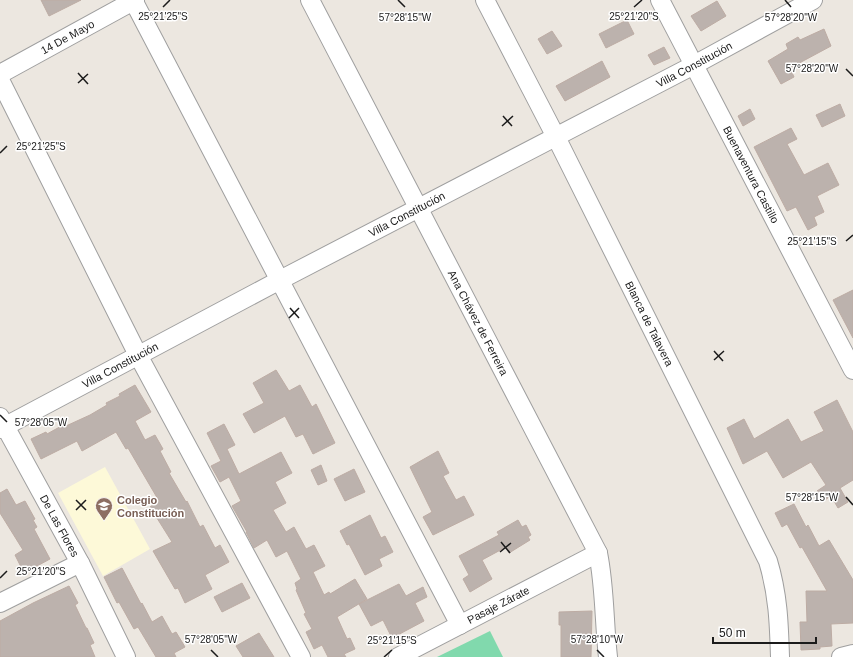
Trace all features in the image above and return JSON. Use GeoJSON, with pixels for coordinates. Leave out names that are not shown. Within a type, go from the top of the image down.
{"type":"FeatureCollection","features":[{"type":"Feature","properties":{"kind":"street","name":"14 De Mayo"},"geometry":{"type":"LineString","coordinates":[[0,74],[134,0]]}},
{"type":"Feature","properties":{"kind":"street"},"geometry":{"type":"LineString","coordinates":[[134,0],[460,625]]}},
{"type":"Feature","properties":{"kind":"street","name":"Ana Chávez de Ferreira"},"geometry":{"type":"LineString","coordinates":[[310,0],[598,553],[601,566],[603,613],[608,657]]}},
{"type":"Feature","properties":{"kind":"street","name":"Blanca de Talavera"},"geometry":{"type":"LineString","coordinates":[[485,0],[556,137],[768,561],[773,577],[777,600],[780,657]]}},
{"type":"Feature","properties":{"kind":"street","name":"Buenaventura Castillo"},"geometry":{"type":"LineString","coordinates":[[660,0],[853,370]]}},
{"type":"Feature","properties":{"kind":"street","name":"Villa Constitución"},"geometry":{"type":"LineString","coordinates":[[2,424],[138,355],[694,65],[813,0]]}},
{"type":"Feature","properties":{"kind":"street"},"geometry":{"type":"LineString","coordinates":[[0,80],[138,355],[301,657]]}},
{"type":"Feature","properties":{"kind":"street","name":"De Las Flores"},"geometry":{"type":"LineString","coordinates":[[2,424],[80,563],[126,657]]}},
{"type":"Feature","properties":{"kind":"street","name":"Pasaje Zárate"},"geometry":{"type":"LineString","coordinates":[[398,657],[598,553]]}},
{"type":"Feature","properties":{"kind":"street"},"geometry":{"type":"LineString","coordinates":[[0,603],[80,563]]}},
{"type":"Feature","properties":{"kind":"street"},"geometry":{"type":"LineString","coordinates":[[841,657],[853,654]]}},
{"type":"Feature","properties":{"kind":"shaded area","name":"Colegio Constitución"},"geometry":{"type":"Polygon","coordinates":[[[105,467],[150,549],[103,576],[58,493],[105,467]]]}},
{"type":"Feature","properties":{"kind":"green space"},"geometry":{"type":"Polygon","coordinates":[[[490,631],[503,657],[437,657],[490,631]]]}},
{"type":"Feature","properties":{"kind":"building"},"geometry":{"type":"Polygon","coordinates":[[[41,0],[81,0],[49,16],[41,0]]]}},
{"type":"Feature","properties":{"kind":"building"},"geometry":{"type":"Polygon","coordinates":[[[717,1],[726,16],[701,31],[691,16],[717,1]]]}},
{"type":"Feature","properties":{"kind":"building"},"geometry":{"type":"Polygon","coordinates":[[[627,20],[634,34],[606,48],[599,34],[627,20]]]}},
{"type":"Feature","properties":{"kind":"building"},"geometry":{"type":"Polygon","coordinates":[[[824,29],[831,46],[790,68],[794,77],[781,84],[768,61],[788,49],[786,44],[798,37],[800,40],[824,29]]]}},
{"type":"Feature","properties":{"kind":"building"},"geometry":{"type":"Polygon","coordinates":[[[552,31],[562,46],[547,54],[538,39],[552,31]]]}},
{"type":"Feature","properties":{"kind":"building"},"geometry":{"type":"Polygon","coordinates":[[[664,47],[670,58],[654,65],[648,55],[664,47]]]}},
{"type":"Feature","properties":{"kind":"building"},"geometry":{"type":"Polygon","coordinates":[[[602,61],[610,77],[565,101],[556,86],[602,61]]]}},
{"type":"Feature","properties":{"kind":"building"},"geometry":{"type":"Polygon","coordinates":[[[840,104],[845,116],[822,127],[816,115],[840,104]]]}},
{"type":"Feature","properties":{"kind":"building"},"geometry":{"type":"Polygon","coordinates":[[[750,109],[755,119],[743,126],[738,116],[750,109]]]}},
{"type":"Feature","properties":{"kind":"building"},"geometry":{"type":"Polygon","coordinates":[[[791,128],[797,139],[787,144],[804,175],[828,163],[839,185],[817,196],[824,212],[814,217],[817,225],[808,230],[796,207],[787,211],[754,147],[791,128]]]}},
{"type":"Feature","properties":{"kind":"building"},"geometry":{"type":"Polygon","coordinates":[[[853,290],[853,338],[833,300],[853,290]]]}},
{"type":"Feature","properties":{"kind":"building"},"geometry":{"type":"Polygon","coordinates":[[[276,370],[289,391],[300,385],[312,407],[316,404],[335,443],[313,454],[303,434],[296,437],[285,416],[254,433],[243,414],[264,403],[253,383],[276,370]]]}},
{"type":"Feature","properties":{"kind":"building"},"geometry":{"type":"Polygon","coordinates":[[[135,385],[151,412],[135,421],[145,440],[155,435],[163,449],[160,451],[171,472],[169,473],[186,502],[187,501],[200,527],[203,525],[215,548],[220,545],[229,562],[205,575],[212,589],[185,603],[178,588],[175,589],[153,551],[172,542],[150,507],[159,501],[128,448],[126,449],[116,432],[82,451],[77,441],[41,459],[31,439],[46,432],[47,434],[65,424],[66,426],[90,415],[107,405],[106,403],[120,396],[119,394],[135,385]]]}},
{"type":"Feature","properties":{"kind":"building"},"geometry":{"type":"Polygon","coordinates":[[[837,400],[853,432],[853,480],[840,488],[848,502],[838,508],[831,496],[823,501],[817,491],[826,485],[811,462],[783,478],[767,451],[743,464],[727,428],[744,419],[754,439],[788,419],[801,442],[824,431],[814,412],[837,400]]]}},
{"type":"Feature","properties":{"kind":"building"},"geometry":{"type":"Polygon","coordinates":[[[224,424],[235,445],[227,449],[239,474],[281,452],[292,473],[275,482],[286,503],[273,510],[286,532],[294,527],[306,549],[314,545],[325,566],[313,572],[324,595],[329,592],[330,594],[355,579],[367,599],[337,617],[347,639],[350,638],[355,649],[344,654],[346,657],[328,657],[322,645],[314,649],[306,632],[312,629],[304,614],[306,613],[296,590],[295,583],[301,579],[287,551],[276,557],[267,540],[254,548],[247,532],[232,506],[241,501],[229,477],[220,482],[211,466],[221,461],[207,433],[224,424]]]}},
{"type":"Feature","properties":{"kind":"building"},"geometry":{"type":"Polygon","coordinates":[[[438,451],[449,473],[443,476],[456,500],[464,496],[474,515],[433,535],[423,517],[432,512],[410,467],[438,451]]]}},
{"type":"Feature","properties":{"kind":"building"},"geometry":{"type":"Polygon","coordinates":[[[321,465],[327,481],[318,485],[311,470],[321,465]]]}},
{"type":"Feature","properties":{"kind":"building"},"geometry":{"type":"Polygon","coordinates":[[[354,469],[365,492],[345,501],[334,479],[354,469]]]}},
{"type":"Feature","properties":{"kind":"building"},"geometry":{"type":"Polygon","coordinates":[[[7,489],[16,505],[25,501],[35,519],[33,520],[37,527],[34,529],[50,559],[24,573],[15,555],[23,550],[0,513],[0,493],[7,489]]]}},
{"type":"Feature","properties":{"kind":"building"},"geometry":{"type":"Polygon","coordinates":[[[794,504],[806,527],[808,525],[819,546],[829,540],[853,580],[853,623],[831,624],[832,646],[820,647],[820,649],[801,650],[800,622],[807,622],[806,591],[827,591],[787,524],[782,527],[775,513],[794,504]]]}},
{"type":"Feature","properties":{"kind":"building"},"geometry":{"type":"Polygon","coordinates":[[[370,515],[381,538],[385,536],[393,552],[379,559],[382,566],[365,575],[349,544],[347,545],[340,531],[370,515]]]}},
{"type":"Feature","properties":{"kind":"building"},"geometry":{"type":"Polygon","coordinates":[[[518,520],[522,527],[526,525],[531,535],[528,537],[530,540],[509,553],[506,547],[482,560],[492,579],[470,592],[463,579],[469,575],[459,556],[499,535],[497,532],[518,520]]]}},
{"type":"Feature","properties":{"kind":"building"},"geometry":{"type":"Polygon","coordinates":[[[122,568],[152,622],[162,616],[172,634],[176,632],[185,647],[174,653],[176,657],[156,657],[138,627],[134,629],[119,602],[117,603],[104,577],[122,568]]]}},
{"type":"Feature","properties":{"kind":"building"},"geometry":{"type":"Polygon","coordinates":[[[242,583],[250,598],[222,612],[214,597],[242,583]]]}},
{"type":"Feature","properties":{"kind":"building"},"geometry":{"type":"Polygon","coordinates":[[[399,584],[406,596],[423,587],[427,597],[415,603],[424,621],[392,638],[383,620],[371,626],[359,604],[399,584]]]}},
{"type":"Feature","properties":{"kind":"building"},"geometry":{"type":"Polygon","coordinates":[[[69,586],[78,603],[75,605],[94,643],[90,645],[95,657],[0,657],[0,621],[69,586]]]}},
{"type":"Feature","properties":{"kind":"building"},"geometry":{"type":"Polygon","coordinates":[[[592,611],[591,657],[561,657],[561,625],[559,625],[559,612],[592,611]]]}},
{"type":"Feature","properties":{"kind":"building"},"geometry":{"type":"Polygon","coordinates":[[[259,633],[274,657],[243,657],[236,646],[259,633]]]}},
{"type":"Feature","properties":{"kind":"place","name":"Colegio Constitución"},"geometry":{"type":"Point","coordinates":[104,521]}}]}
